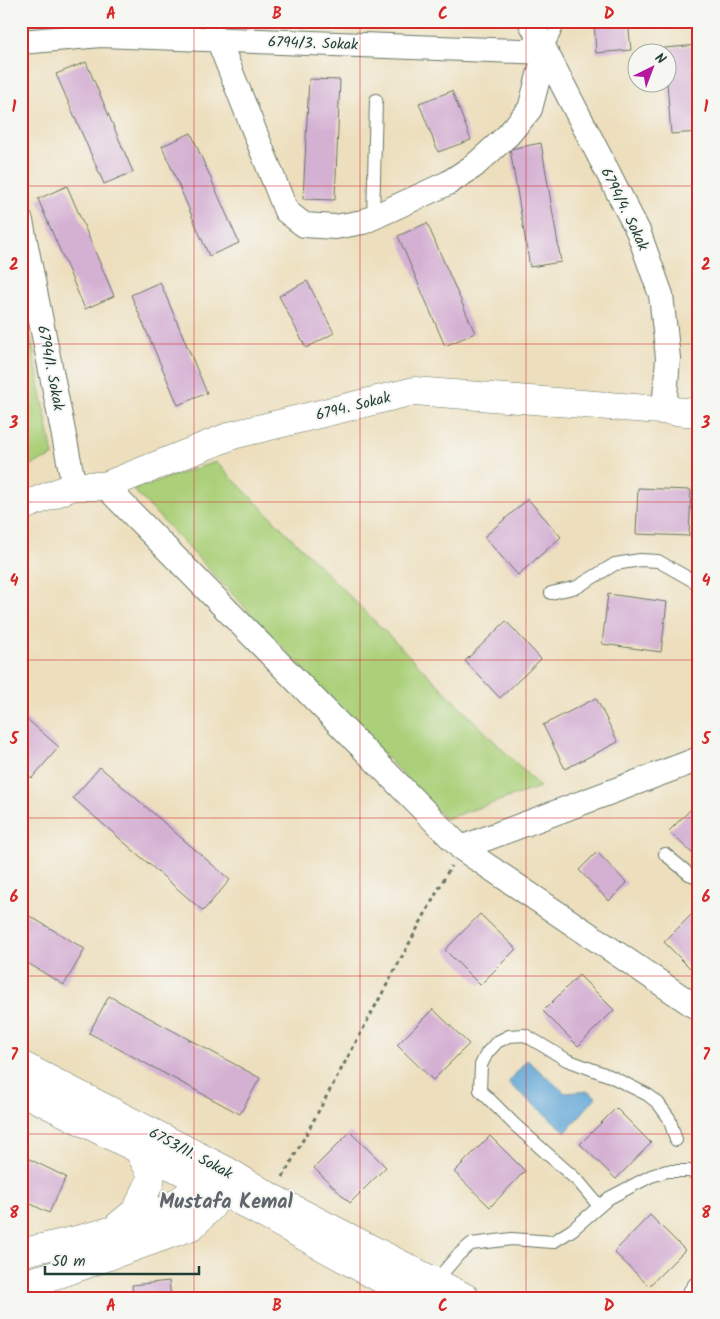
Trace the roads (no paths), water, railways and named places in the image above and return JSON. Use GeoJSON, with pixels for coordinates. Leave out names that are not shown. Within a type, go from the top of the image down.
{"type":"FeatureCollection","features":[{"type":"Feature","properties":{"kind":"street","name":"6794/4. Sokak"},"geometry":{"type":"LineString","coordinates":[[530,21],[638,231],[661,295],[668,358],[664,410]]}},
{"type":"Feature","properties":{"kind":"street","name":"6794/3. Sokak"},"geometry":{"type":"LineString","coordinates":[[21,42],[101,35],[546,52]]}},
{"type":"Feature","properties":{"kind":"street"},"geometry":{"type":"LineString","coordinates":[[218,39],[286,211],[304,225],[335,227],[363,222],[373,218],[448,183],[474,166],[508,135],[530,109],[546,52]]}},
{"type":"Feature","properties":{"kind":"street","name":"6794/1. Sokak"},"geometry":{"type":"LineString","coordinates":[[21,221],[74,486]]}},
{"type":"Feature","properties":{"kind":"street","name":"6794. Sokak"},"geometry":{"type":"LineString","coordinates":[[21,507],[74,486],[105,486],[233,435],[414,391],[699,413]]}},
{"type":"Feature","properties":{"kind":"street"},"geometry":{"type":"LineString","coordinates":[[105,486],[461,848],[699,1009]]}},
{"type":"Feature","properties":{"kind":"street"},"geometry":{"type":"LineString","coordinates":[[461,848],[699,759]]}},
{"type":"Feature","properties":{"kind":"street","name":"6753/11. Sokak"},"geometry":{"type":"LineString","coordinates":[[21,1066],[266,1205],[425,1290],[466,1298]]}},
{"type":"Feature","properties":{"kind":"street","name":"6753/11. Sokak"},"geometry":{"type":"LineString","coordinates":[[21,1090],[138,1149],[213,1175]]}},
{"type":"Feature","properties":{"kind":"street"},"geometry":{"type":"LineString","coordinates":[[115,1229],[136,1212],[150,1182],[151,1173],[138,1149]]}},
{"type":"Feature","properties":{"kind":"street"},"geometry":{"type":"LineString","coordinates":[[192,1226],[212,1206],[213,1175]]}},
{"type":"Feature","properties":{"kind":"street"},"geometry":{"type":"LineString","coordinates":[[21,1253],[136,1224],[177,1204],[213,1175]]}},
{"type":"Feature","properties":{"kind":"street"},"geometry":{"type":"LineString","coordinates":[[21,1284],[59,1274],[222,1214],[266,1205]]}},
{"type":"Feature","properties":{"kind":"street"},"geometry":{"type":"LineString","coordinates":[[692,1298],[699,1288]]}},
{"type":"Feature","properties":{"kind":"lane"},"geometry":{"type":"LineString","coordinates":[[546,52],[560,21]]}},
{"type":"Feature","properties":{"kind":"lane"},"geometry":{"type":"LineString","coordinates":[[373,218],[376,100]]}},
{"type":"Feature","properties":{"kind":"lane"},"geometry":{"type":"LineString","coordinates":[[551,593],[577,587],[615,564],[640,560],[658,561],[699,584]]}},
{"type":"Feature","properties":{"kind":"lane"},"geometry":{"type":"LineString","coordinates":[[665,854],[689,874],[699,878]]}},
{"type":"Feature","properties":{"kind":"lane"},"geometry":{"type":"LineString","coordinates":[[599,1206],[579,1182],[515,1125],[480,1090],[481,1064],[487,1053],[497,1042],[509,1036],[525,1035],[572,1063],[610,1076],[648,1095],[658,1103],[669,1118],[676,1140]]}},
{"type":"Feature","properties":{"kind":"lane"},"geometry":{"type":"LineString","coordinates":[[425,1290],[471,1244],[512,1239],[553,1242],[572,1230],[609,1198],[651,1176],[667,1171],[689,1171],[699,1174]]}},
{"type":"Feature","properties":{"kind":"water"},"geometry":{"type":"Polygon","coordinates":[[[527,1060],[565,1093],[589,1091],[596,1097],[566,1132],[508,1083],[527,1060]]]}},
{"type":"Feature","properties":{"kind":"district","name":"Mustafa Kemal"},"geometry":{"type":"Point","coordinates":[226,1201]}}]}
